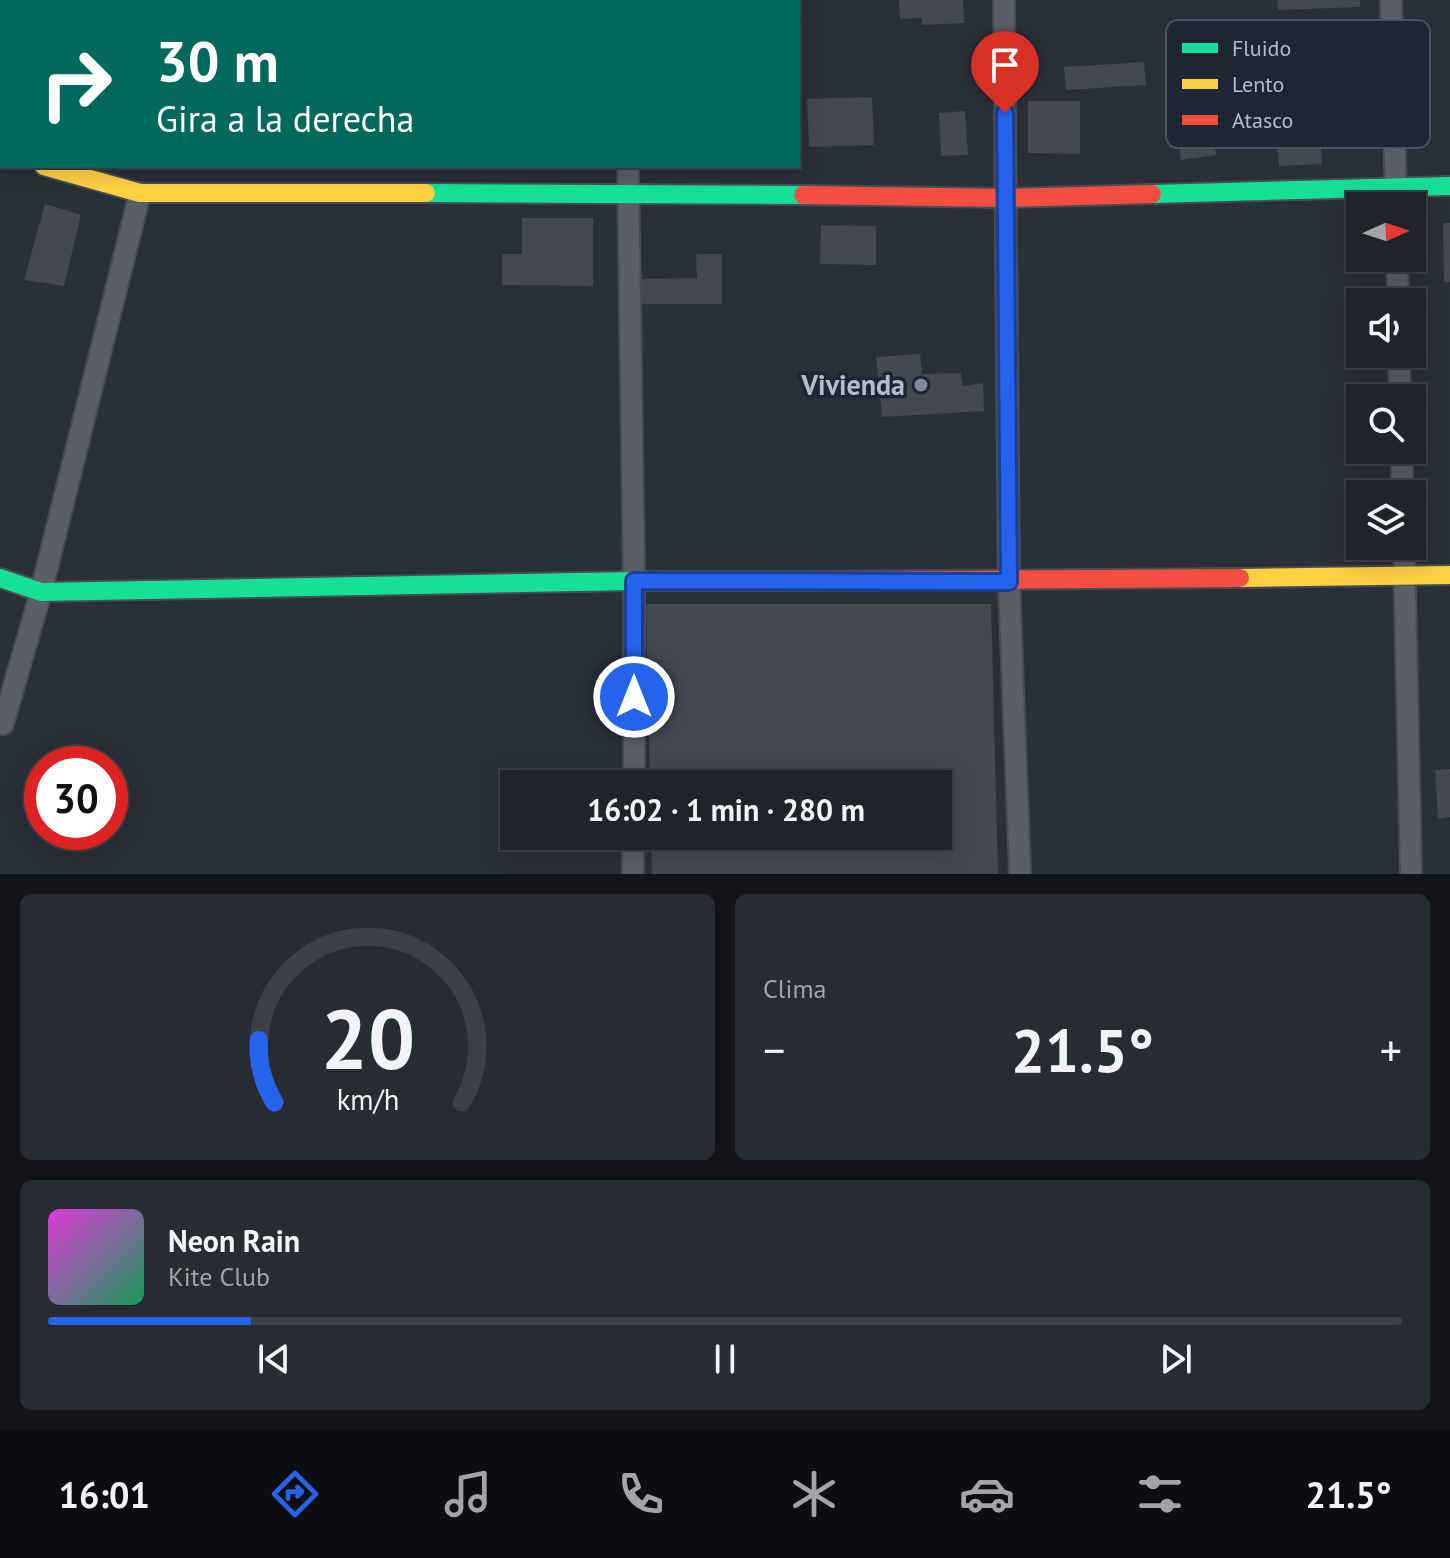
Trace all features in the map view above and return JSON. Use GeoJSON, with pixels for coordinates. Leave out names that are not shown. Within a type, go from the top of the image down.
{"type":"FeatureCollection","features":[{"type":"Feature","properties":{"kind":"street"},"geometry":{"type":"LineString","coordinates":[[1004,0],[1009,582],[1020,874]]}},
{"type":"Feature","properties":{"kind":"street"},"geometry":{"type":"LineString","coordinates":[[1391,0],[1392,20]]}},
{"type":"Feature","properties":{"kind":"street"},"geometry":{"type":"LineString","coordinates":[[1395,148],[1396,192]]}},
{"type":"Feature","properties":{"kind":"street"},"geometry":{"type":"LineString","coordinates":[[51,168],[140,193],[1346,197]]}},
{"type":"Feature","properties":{"kind":"street"},"geometry":{"type":"LineString","coordinates":[[628,168],[634,770]]}},
{"type":"Feature","properties":{"kind":"street"},"geometry":{"type":"LineString","coordinates":[[1421,192],[1450,186]]}},
{"type":"Feature","properties":{"kind":"street"},"geometry":{"type":"LineString","coordinates":[[3,724],[41,592],[140,193]]}},
{"type":"Feature","properties":{"kind":"street"},"geometry":{"type":"LineString","coordinates":[[1404,560],[1411,874]]}},
{"type":"Feature","properties":{"kind":"street"},"geometry":{"type":"LineString","coordinates":[[0,578],[41,592],[634,581],[1009,582],[1450,575]]}},
{"type":"Feature","properties":{"kind":"street"},"geometry":{"type":"LineString","coordinates":[[633,850],[633,874]]}},
{"type":"Feature","properties":{"kind":"building"},"geometry":{"type":"Polygon","coordinates":[[[899,0],[963,0],[964,23],[922,25],[922,18],[900,19],[899,0]]]}},
{"type":"Feature","properties":{"kind":"building"},"geometry":{"type":"Polygon","coordinates":[[[1277,0],[1360,0],[1360,7],[1278,10],[1277,0]]]}},
{"type":"Feature","properties":{"kind":"building"},"geometry":{"type":"Polygon","coordinates":[[[1144,62],[1146,85],[1066,90],[1064,67],[1144,62]]]}},
{"type":"Feature","properties":{"kind":"building"},"geometry":{"type":"Polygon","coordinates":[[[872,97],[874,145],[809,147],[807,99],[872,97]]]}},
{"type":"Feature","properties":{"kind":"building"},"geometry":{"type":"Polygon","coordinates":[[[1028,101],[1080,101],[1080,154],[1028,153],[1028,101]]]}},
{"type":"Feature","properties":{"kind":"building"},"geometry":{"type":"Polygon","coordinates":[[[965,111],[968,155],[941,156],[939,113],[965,111]]]}},
{"type":"Feature","properties":{"kind":"building"},"geometry":{"type":"Polygon","coordinates":[[[1179,148],[1215,148],[1216,155],[1181,160],[1179,148]]]}},
{"type":"Feature","properties":{"kind":"building"},"geometry":{"type":"Polygon","coordinates":[[[1278,148],[1321,148],[1322,164],[1279,166],[1278,148]]]}},
{"type":"Feature","properties":{"kind":"building"},"geometry":{"type":"Polygon","coordinates":[[[45,204],[81,215],[64,286],[24,280],[45,204]]]}},
{"type":"Feature","properties":{"kind":"building"},"geometry":{"type":"Polygon","coordinates":[[[522,218],[593,218],[593,286],[502,285],[502,254],[522,254],[522,218]]]}},
{"type":"Feature","properties":{"kind":"building"},"geometry":{"type":"Polygon","coordinates":[[[1443,223],[1450,223],[1450,282],[1444,282],[1443,223]]]}},
{"type":"Feature","properties":{"kind":"building"},"geometry":{"type":"Polygon","coordinates":[[[821,225],[876,226],[876,265],[820,264],[821,225]]]}},
{"type":"Feature","properties":{"kind":"building"},"geometry":{"type":"Polygon","coordinates":[[[696,254],[722,254],[722,304],[641,304],[640,279],[697,278],[696,254]]]}},
{"type":"Feature","properties":{"kind":"building","name":"Vivienda"},"geometry":{"type":"Polygon","coordinates":[[[920,354],[922,374],[961,373],[963,386],[983,383],[984,411],[882,417],[876,357],[920,354]]]}},
{"type":"Feature","properties":{"kind":"building"},"geometry":{"type":"Polygon","coordinates":[[[646,604],[991,604],[998,874],[652,874],[651,850],[952,850],[952,770],[650,770],[646,604]]]}},
{"type":"Feature","properties":{"kind":"building"},"geometry":{"type":"Polygon","coordinates":[[[1450,769],[1450,817],[1438,819],[1435,770],[1450,769]]]}},
{"type":"Feature","properties":{"kind":"traffic: fast"},"geometry":{"type":"LineString","coordinates":[[1152,194],[1450,186]]}},
{"type":"Feature","properties":{"kind":"traffic: fast"},"geometry":{"type":"LineString","coordinates":[[426,193],[803,195]]}},
{"type":"Feature","properties":{"kind":"traffic: fast"},"geometry":{"type":"LineString","coordinates":[[0,578],[41,592],[634,581],[812,581]]}},
{"type":"Feature","properties":{"kind":"traffic: slow"},"geometry":{"type":"LineString","coordinates":[[51,168],[140,193],[426,193]]}},
{"type":"Feature","properties":{"kind":"traffic: slow"},"geometry":{"type":"LineString","coordinates":[[1240,578],[1450,575]]}},
{"type":"Feature","properties":{"kind":"traffic: jam"},"geometry":{"type":"LineString","coordinates":[[803,195],[1005,198],[1152,194]]}},
{"type":"Feature","properties":{"kind":"traffic: jam"},"geometry":{"type":"LineString","coordinates":[[812,581],[1240,578]]}},
{"type":"Feature","properties":{"kind":"place","name":"Vivienda"},"geometry":{"type":"Point","coordinates":[921,385]}},
{"type":"Feature","properties":{"kind":"route"},"geometry":{"type":"LineString","coordinates":[[634,697],[634,581],[1009,582],[1005,113]]}}]}
